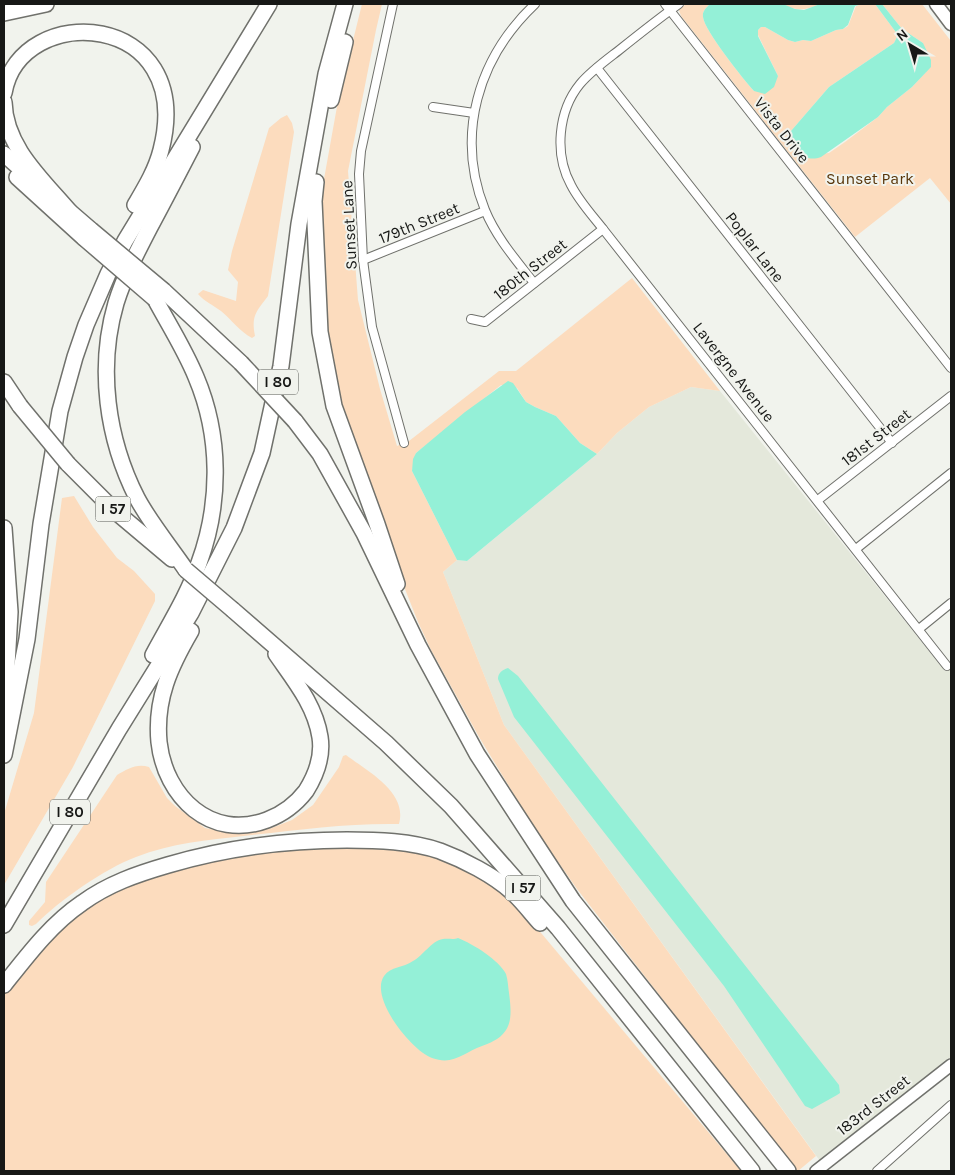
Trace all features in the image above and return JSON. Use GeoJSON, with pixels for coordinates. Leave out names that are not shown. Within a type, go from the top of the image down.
{"type":"FeatureCollection","features":[{"type":"Feature","properties":{"kind":"highway"},"geometry":{"type":"LineString","coordinates":[[4,13],[46,4]]}},
{"type":"Feature","properties":{"kind":"highway"},"geometry":{"type":"LineString","coordinates":[[4,755],[27,639],[41,524],[60,411],[86,325],[108,274],[125,241],[269,4]]}},
{"type":"Feature","properties":{"kind":"highway","name":"I 80"},"geometry":{"type":"LineString","coordinates":[[4,925],[119,729],[191,613],[234,528],[262,453],[281,366],[299,224],[314,137],[326,74],[345,4]]}},
{"type":"Feature","properties":{"kind":"highway"},"geometry":{"type":"LineString","coordinates":[[355,4],[322,142],[314,201],[320,332],[334,406],[418,644]]}},
{"type":"Feature","properties":{"kind":"highway"},"geometry":{"type":"LineString","coordinates":[[4,93],[9,70],[19,53],[31,40],[43,31],[55,26],[83,21],[104,24],[125,33],[147,53],[160,80],[166,112],[161,149],[153,170],[92,292],[86,325]]}},
{"type":"Feature","properties":{"kind":"highway"},"geometry":{"type":"LineString","coordinates":[[163,545],[138,498],[114,440],[107,396],[108,343],[111,320],[122,285],[200,132],[209,101]]}},
{"type":"Feature","properties":{"kind":"highway"},"geometry":{"type":"LineString","coordinates":[[4,102],[6,123],[12,139],[21,154],[87,234]]}},
{"type":"Feature","properties":{"kind":"highway"},"geometry":{"type":"LineString","coordinates":[[4,154],[70,212]]}},
{"type":"Feature","properties":{"kind":"highway"},"geometry":{"type":"LineString","coordinates":[[4,166],[159,295],[204,399],[213,435],[215,483],[212,514],[199,564],[187,591],[129,702],[119,729]]}},
{"type":"Feature","properties":{"kind":"highway","name":"I 57"},"geometry":{"type":"LineString","coordinates":[[159,295],[241,363],[295,420],[320,454],[364,533],[418,644],[477,754],[573,901],[788,1171]]}},
{"type":"Feature","properties":{"kind":"highway","name":"I 57"},"geometry":{"type":"LineString","coordinates":[[4,382],[20,406],[68,464],[115,511],[163,545],[186,570],[386,743],[451,806],[558,928],[752,1171]]}},
{"type":"Feature","properties":{"kind":"highway"},"geometry":{"type":"LineString","coordinates":[[4,528],[10,612],[4,688],[4,742]]}},
{"type":"Feature","properties":{"kind":"highway"},"geometry":{"type":"LineString","coordinates":[[234,528],[221,572],[168,674],[160,702],[158,729],[159,743],[166,770],[176,791],[190,806],[206,817],[232,825],[258,824],[292,806],[316,774],[319,759],[321,739],[306,696],[262,635]]}},
{"type":"Feature","properties":{"kind":"highway"},"geometry":{"type":"LineString","coordinates":[[4,984],[56,924],[81,903],[107,887],[138,874],[195,857],[254,846],[314,840],[370,840],[412,844],[439,851],[474,866],[511,892],[635,1025]]}},
{"type":"Feature","properties":{"kind":"main road"},"geometry":{"type":"LineString","coordinates":[[936,4],[951,24]]}},
{"type":"Feature","properties":{"kind":"street","name":"Sunset Lane"},"geometry":{"type":"LineString","coordinates":[[392,4],[361,151],[359,174],[363,260],[372,327],[404,443]]}},
{"type":"Feature","properties":{"kind":"street"},"geometry":{"type":"LineString","coordinates":[[534,283],[505,246],[486,211],[476,180],[473,155],[474,113],[486,72],[494,55],[512,29],[535,4]]}},
{"type":"Feature","properties":{"kind":"street"},"geometry":{"type":"LineString","coordinates":[[596,68],[668,7],[678,4]]}},
{"type":"Feature","properties":{"kind":"street","name":"Vista Drive"},"geometry":{"type":"LineString","coordinates":[[668,7],[951,368]]}},
{"type":"Feature","properties":{"kind":"street","name":"Lavergne Avenue"},"geometry":{"type":"LineString","coordinates":[[596,68],[579,85],[567,108],[562,126],[560,145],[564,168],[571,186],[947,666]]}},
{"type":"Feature","properties":{"kind":"street","name":"Poplar Lane"},"geometry":{"type":"LineString","coordinates":[[596,68],[892,443]]}},
{"type":"Feature","properties":{"kind":"street"},"geometry":{"type":"LineString","coordinates":[[433,107],[474,113]]}},
{"type":"Feature","properties":{"kind":"street","name":"179th Street"},"geometry":{"type":"LineString","coordinates":[[363,260],[486,211]]}},
{"type":"Feature","properties":{"kind":"street","name":"180th Street"},"geometry":{"type":"LineString","coordinates":[[471,319],[485,322],[603,229]]}},
{"type":"Feature","properties":{"kind":"street","name":"181st Street"},"geometry":{"type":"LineString","coordinates":[[818,500],[951,396]]}},
{"type":"Feature","properties":{"kind":"street"},"geometry":{"type":"LineString","coordinates":[[856,548],[951,474]]}},
{"type":"Feature","properties":{"kind":"street"},"geometry":{"type":"LineString","coordinates":[[919,629],[951,603]]}},
{"type":"Feature","properties":{"kind":"street","name":"183rd Street"},"geometry":{"type":"LineString","coordinates":[[816,1171],[951,1064]]}},
{"type":"Feature","properties":{"kind":"street"},"geometry":{"type":"LineString","coordinates":[[877,1171],[951,1105]]}},
{"type":"Feature","properties":{"kind":"shaded area"},"geometry":{"type":"Polygon","coordinates":[[[710,4],[783,4],[795,9],[804,10],[820,4],[862,4],[855,6],[848,25],[843,29],[836,30],[811,41],[795,42],[765,27],[761,27],[758,30],[758,36],[778,76],[774,87],[765,94],[754,91],[725,55],[710,32],[705,23],[703,13],[710,4]]]}},
{"type":"Feature","properties":{"kind":"shaded area"},"geometry":{"type":"Polygon","coordinates":[[[875,4],[882,4],[902,29],[923,43],[931,60],[931,67],[912,87],[887,107],[878,117],[821,157],[805,157],[793,146],[789,136],[791,131],[829,87],[894,43],[898,35],[875,4]]]}},
{"type":"Feature","properties":{"kind":"shaded area"},"geometry":{"type":"Polygon","coordinates":[[[508,381],[513,383],[526,402],[556,416],[580,443],[597,454],[467,561],[457,560],[412,471],[413,459],[416,453],[465,412],[508,381]]]}},
{"type":"Feature","properties":{"kind":"shaded area"},"geometry":{"type":"Polygon","coordinates":[[[691,387],[720,391],[945,671],[951,667],[951,1058],[820,1161],[504,725],[443,572],[457,560],[467,561],[597,454],[617,433],[649,407],[691,387]]]}},
{"type":"Feature","properties":{"kind":"shaded area"},"geometry":{"type":"Polygon","coordinates":[[[508,668],[518,676],[839,1085],[840,1093],[812,1109],[805,1106],[724,986],[514,717],[498,679],[501,672],[508,668]]]}},
{"type":"Feature","properties":{"kind":"shaded area"},"geometry":{"type":"Polygon","coordinates":[[[458,938],[485,953],[503,969],[508,981],[510,1020],[504,1032],[492,1042],[453,1059],[440,1060],[424,1053],[404,1035],[387,1010],[382,997],[381,986],[387,973],[417,959],[439,940],[458,938]]]}},
{"type":"Feature","properties":{"kind":"green space"},"geometry":{"type":"Polygon","coordinates":[[[362,4],[382,4],[348,171],[358,300],[380,389],[397,446],[409,441],[499,371],[516,371],[632,278],[720,391],[691,387],[649,407],[617,433],[597,454],[580,443],[556,416],[526,402],[517,388],[501,385],[416,453],[412,471],[457,560],[443,572],[504,725],[816,1156],[798,1171],[796,1171],[577,889],[535,829],[479,737],[431,650],[384,536],[329,369],[320,221],[324,179],[338,101],[362,4]]]}},
{"type":"Feature","properties":{"kind":"green space","name":"Sunset Park"},"geometry":{"type":"Polygon","coordinates":[[[686,4],[710,4],[703,13],[705,23],[725,55],[754,91],[778,76],[758,35],[758,30],[761,27],[765,27],[795,42],[811,41],[848,26],[856,6],[875,4],[898,35],[894,43],[829,87],[791,131],[795,149],[801,156],[829,153],[878,117],[926,72],[923,43],[902,29],[882,4],[922,4],[951,41],[951,204],[930,178],[855,237],[681,16],[679,10],[686,4]]]}},
{"type":"Feature","properties":{"kind":"green space"},"geometry":{"type":"Polygon","coordinates":[[[783,4],[820,4],[811,8],[801,9],[783,4]]]}},
{"type":"Feature","properties":{"kind":"green space"},"geometry":{"type":"Polygon","coordinates":[[[287,115],[292,123],[294,132],[268,296],[260,306],[254,319],[255,336],[252,338],[198,294],[203,290],[236,301],[238,282],[228,270],[232,251],[269,128],[287,115]]]}},
{"type":"Feature","properties":{"kind":"green space"},"geometry":{"type":"Polygon","coordinates":[[[74,496],[93,527],[117,558],[134,571],[155,594],[155,601],[73,767],[4,885],[4,814],[34,713],[62,498],[74,496]]]}},
{"type":"Feature","properties":{"kind":"green space"},"geometry":{"type":"Polygon","coordinates":[[[346,755],[374,775],[392,792],[400,813],[399,824],[302,829],[203,841],[163,848],[136,857],[110,869],[70,895],[36,924],[29,925],[29,921],[45,902],[46,882],[117,775],[136,766],[149,767],[167,798],[175,806],[205,828],[232,833],[269,829],[292,820],[313,805],[339,767],[343,756],[346,755]]]}},
{"type":"Feature","properties":{"kind":"green space"},"geometry":{"type":"Polygon","coordinates":[[[392,846],[429,853],[460,865],[507,896],[531,921],[741,1171],[4,1171],[4,992],[63,923],[94,899],[175,868],[268,849],[392,846]]]}}]}
